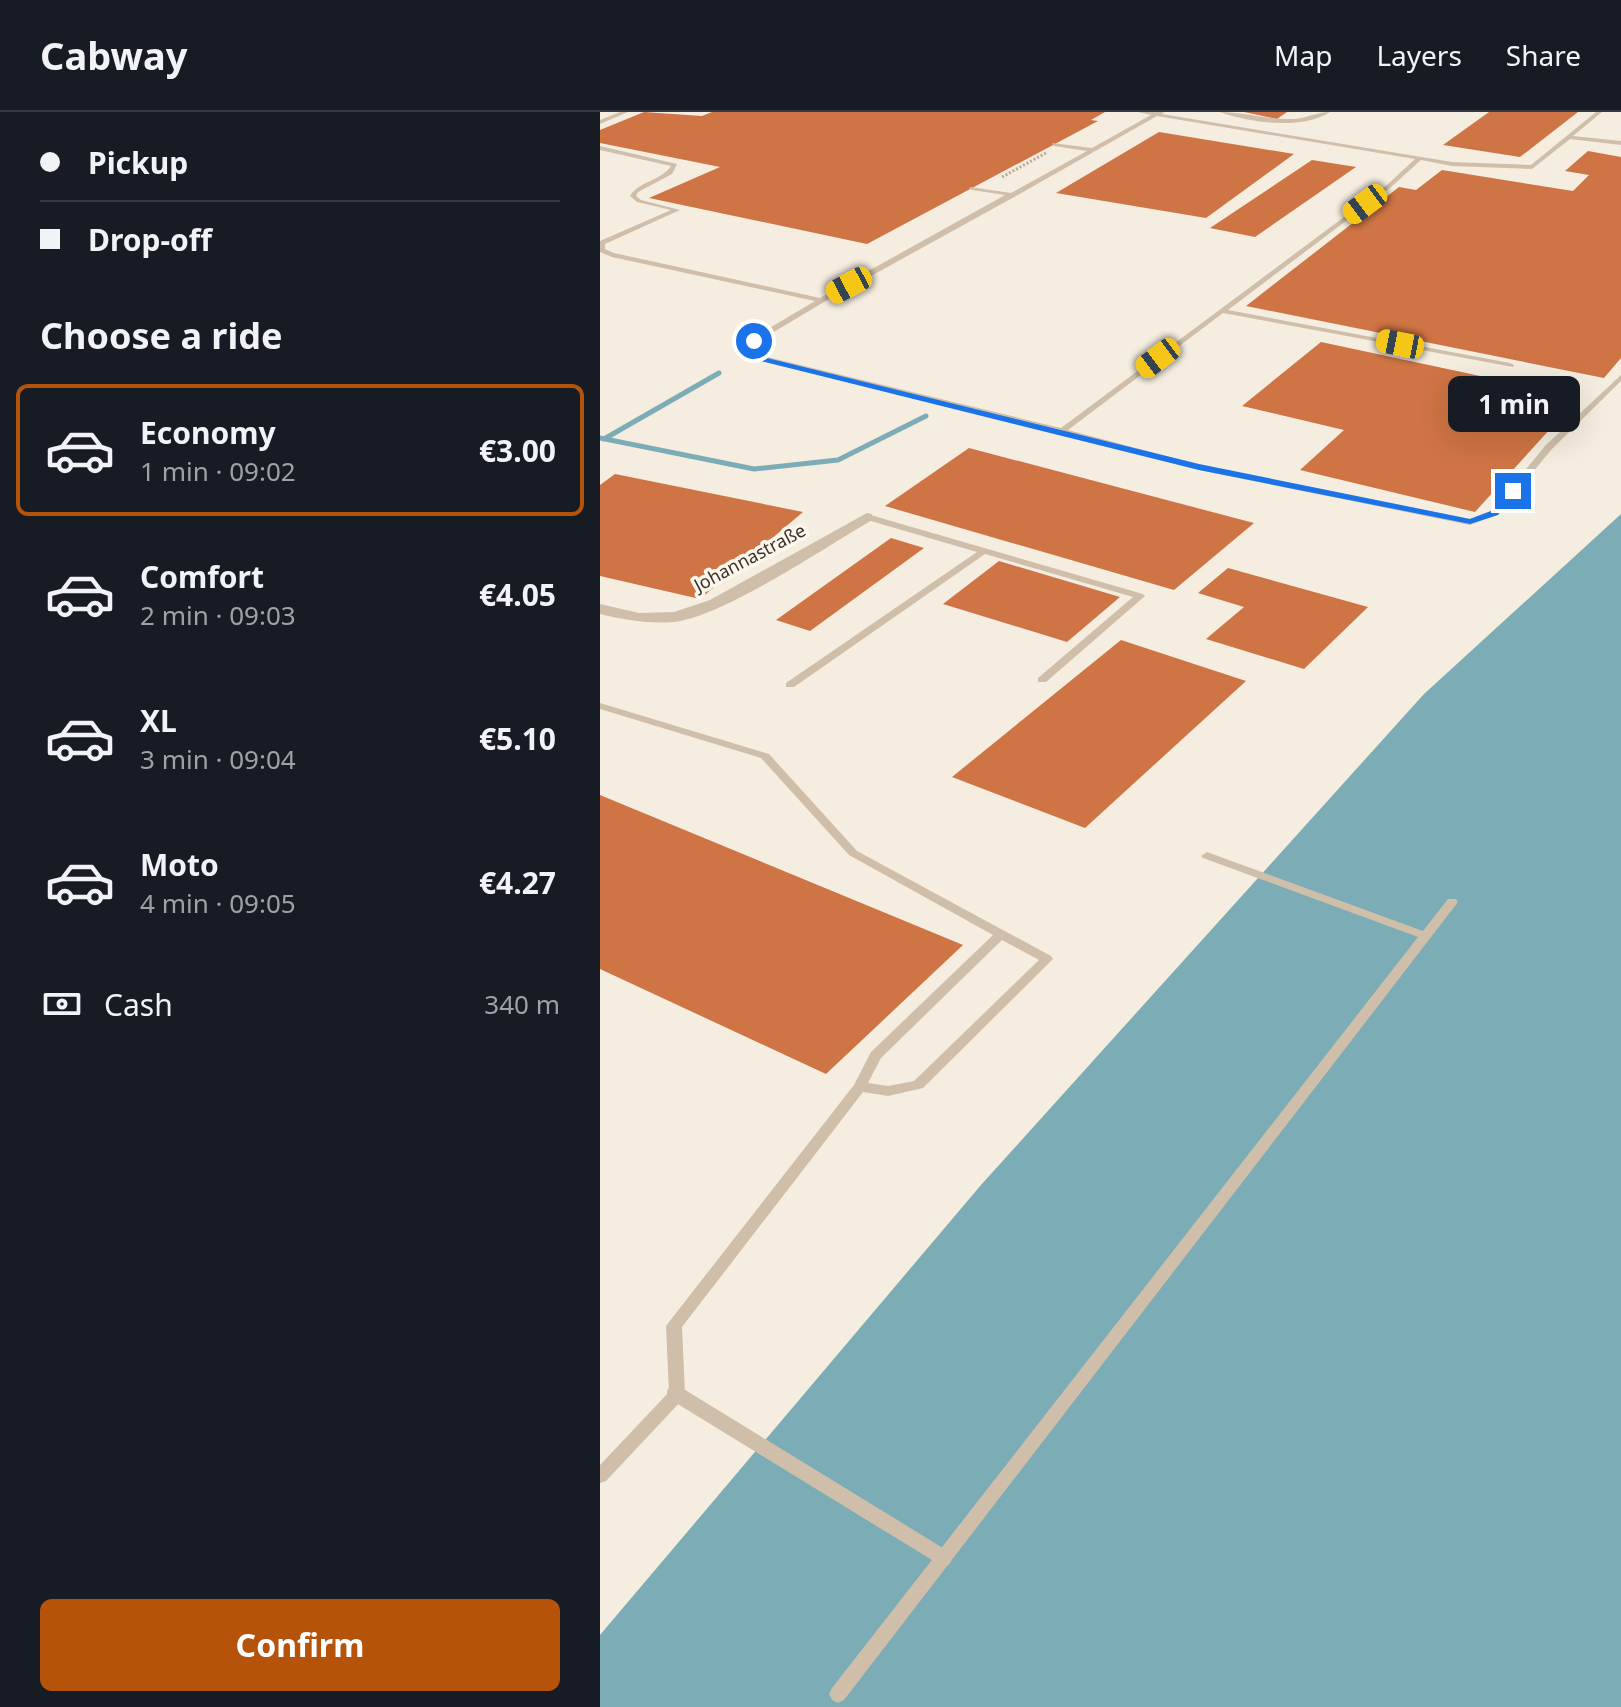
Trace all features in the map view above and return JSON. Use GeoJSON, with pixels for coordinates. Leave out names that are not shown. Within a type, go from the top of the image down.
{"type":"FeatureCollection","features":[{"type":"Feature","properties":{"kind":"street","name":"Johannastraße"},"geometry":{"type":"LineString","coordinates":[[600,609],[639,618],[676,617],[716,603],[867,517]]}},
{"type":"Feature","properties":{"kind":"lane"},"geometry":{"type":"LineString","coordinates":[[600,122],[625,112]]}},
{"type":"Feature","properties":{"kind":"lane"},"geometry":{"type":"LineString","coordinates":[[1141,112],[1452,164],[1532,167],[1599,112]]}},
{"type":"Feature","properties":{"kind":"lane"},"geometry":{"type":"LineString","coordinates":[[1223,112],[1273,121],[1320,117],[1327,112]]}},
{"type":"Feature","properties":{"kind":"lane"},"geometry":{"type":"LineString","coordinates":[[1158,113],[821,300],[754,341],[749,351],[760,358],[1199,467],[1470,522],[1494,513],[1549,447],[1621,377]]}},
{"type":"Feature","properties":{"kind":"lane"},"geometry":{"type":"LineString","coordinates":[[1568,137],[1621,143]]}},
{"type":"Feature","properties":{"kind":"lane"},"geometry":{"type":"LineString","coordinates":[[1058,144],[1095,150]]}},
{"type":"Feature","properties":{"kind":"lane"},"geometry":{"type":"LineString","coordinates":[[600,148],[675,165],[670,173],[636,191],[633,196],[639,201],[677,210],[602,243],[601,250],[612,255],[821,300]]}},
{"type":"Feature","properties":{"kind":"lane"},"geometry":{"type":"LineString","coordinates":[[1062,431],[1389,186],[1420,158]]}},
{"type":"Feature","properties":{"kind":"lane"},"geometry":{"type":"LineString","coordinates":[[976,189],[1014,195]]}},
{"type":"Feature","properties":{"kind":"lane"},"geometry":{"type":"LineString","coordinates":[[1222,311],[1510,365]]}},
{"type":"Feature","properties":{"kind":"lane"},"geometry":{"type":"LineString","coordinates":[[867,517],[1140,596],[1042,680]]}},
{"type":"Feature","properties":{"kind":"lane"},"geometry":{"type":"LineString","coordinates":[[790,685],[984,551]]}},
{"type":"Feature","properties":{"kind":"lane"},"geometry":{"type":"LineString","coordinates":[[600,706],[765,756],[853,853],[1047,959],[918,1085],[888,1091],[860,1087]]}},
{"type":"Feature","properties":{"kind":"lane"},"geometry":{"type":"LineString","coordinates":[[1207,856],[1426,936]]}},
{"type":"Feature","properties":{"kind":"lane"},"geometry":{"type":"LineString","coordinates":[[838,1694],[1452,902]]}},
{"type":"Feature","properties":{"kind":"lane"},"geometry":{"type":"LineString","coordinates":[[600,1476],[676,1393],[674,1326],[860,1087],[876,1055],[1001,934]]}},
{"type":"Feature","properties":{"kind":"lane"},"geometry":{"type":"LineString","coordinates":[[676,1393],[944,1558]]}},
{"type":"Feature","properties":{"kind":"path"},"geometry":{"type":"LineString","coordinates":[[976,189],[1058,144]]}},
{"type":"Feature","properties":{"kind":"water"},"geometry":{"type":"Polygon","coordinates":[[[1621,514],[1621,1707],[600,1707],[600,1635],[981,1185],[1424,694],[1621,514]]]}},
{"type":"Feature","properties":{"kind":"building"},"geometry":{"type":"Polygon","coordinates":[[[644,112],[702,116],[712,112],[1105,112],[1091,120],[1098,121],[867,244],[649,198],[720,167],[600,143],[600,130],[644,112]]]}},
{"type":"Feature","properties":{"kind":"building"},"geometry":{"type":"Polygon","coordinates":[[[1244,112],[1287,112],[1277,119],[1244,112]]]}},
{"type":"Feature","properties":{"kind":"building"},"geometry":{"type":"Polygon","coordinates":[[[1489,112],[1578,112],[1520,157],[1443,145],[1489,112]]]}},
{"type":"Feature","properties":{"kind":"building"},"geometry":{"type":"Polygon","coordinates":[[[1159,132],[1294,154],[1206,218],[1056,193],[1159,132]]]}},
{"type":"Feature","properties":{"kind":"building"},"geometry":{"type":"Polygon","coordinates":[[[1588,151],[1621,157],[1621,358],[1604,378],[1246,306],[1399,187],[1416,190],[1442,170],[1573,191],[1589,175],[1565,171],[1588,151]]]}},
{"type":"Feature","properties":{"kind":"building"},"geometry":{"type":"Polygon","coordinates":[[[1312,160],[1356,167],[1255,237],[1210,228],[1312,160]]]}},
{"type":"Feature","properties":{"kind":"building"},"geometry":{"type":"Polygon","coordinates":[[[1321,342],[1579,397],[1475,512],[1300,470],[1344,430],[1242,406],[1321,342]]]}},
{"type":"Feature","properties":{"kind":"building"},"geometry":{"type":"Polygon","coordinates":[[[969,448],[1254,523],[1174,590],[885,506],[969,448]]]}},
{"type":"Feature","properties":{"kind":"building"},"geometry":{"type":"Polygon","coordinates":[[[615,474],[803,512],[700,599],[600,576],[600,485],[615,474]]]}},
{"type":"Feature","properties":{"kind":"building"},"geometry":{"type":"Polygon","coordinates":[[[891,538],[924,548],[810,631],[776,620],[891,538]]]}},
{"type":"Feature","properties":{"kind":"building"},"geometry":{"type":"Polygon","coordinates":[[[999,561],[1120,597],[1067,642],[943,604],[999,561]]]}},
{"type":"Feature","properties":{"kind":"building"},"geometry":{"type":"Polygon","coordinates":[[[1228,568],[1368,607],[1304,669],[1206,639],[1244,607],[1198,593],[1228,568]]]}},
{"type":"Feature","properties":{"kind":"building"},"geometry":{"type":"Polygon","coordinates":[[[1121,640],[1246,681],[1085,828],[952,777],[1121,640]]]}},
{"type":"Feature","properties":{"kind":"building"},"geometry":{"type":"Polygon","coordinates":[[[600,795],[963,945],[826,1074],[600,969],[600,795]]]}},
{"type":"Feature","properties":{"kind":"waterway"},"geometry":{"type":"LineString","coordinates":[[604,439],[719,373]]}},
{"type":"Feature","properties":{"kind":"waterway"},"geometry":{"type":"LineString","coordinates":[[604,439],[754,469],[838,460],[926,416]]}},
{"type":"Feature","properties":{"kind":"waterway"},"geometry":{"type":"LineString","coordinates":[[600,438],[604,439]]}},
{"type":"Feature","properties":{"kind":"route"},"geometry":{"type":"LineString","coordinates":[[754,341],[749,351],[760,358],[1199,467],[1470,522],[1494,513],[1513,491]]}}]}
